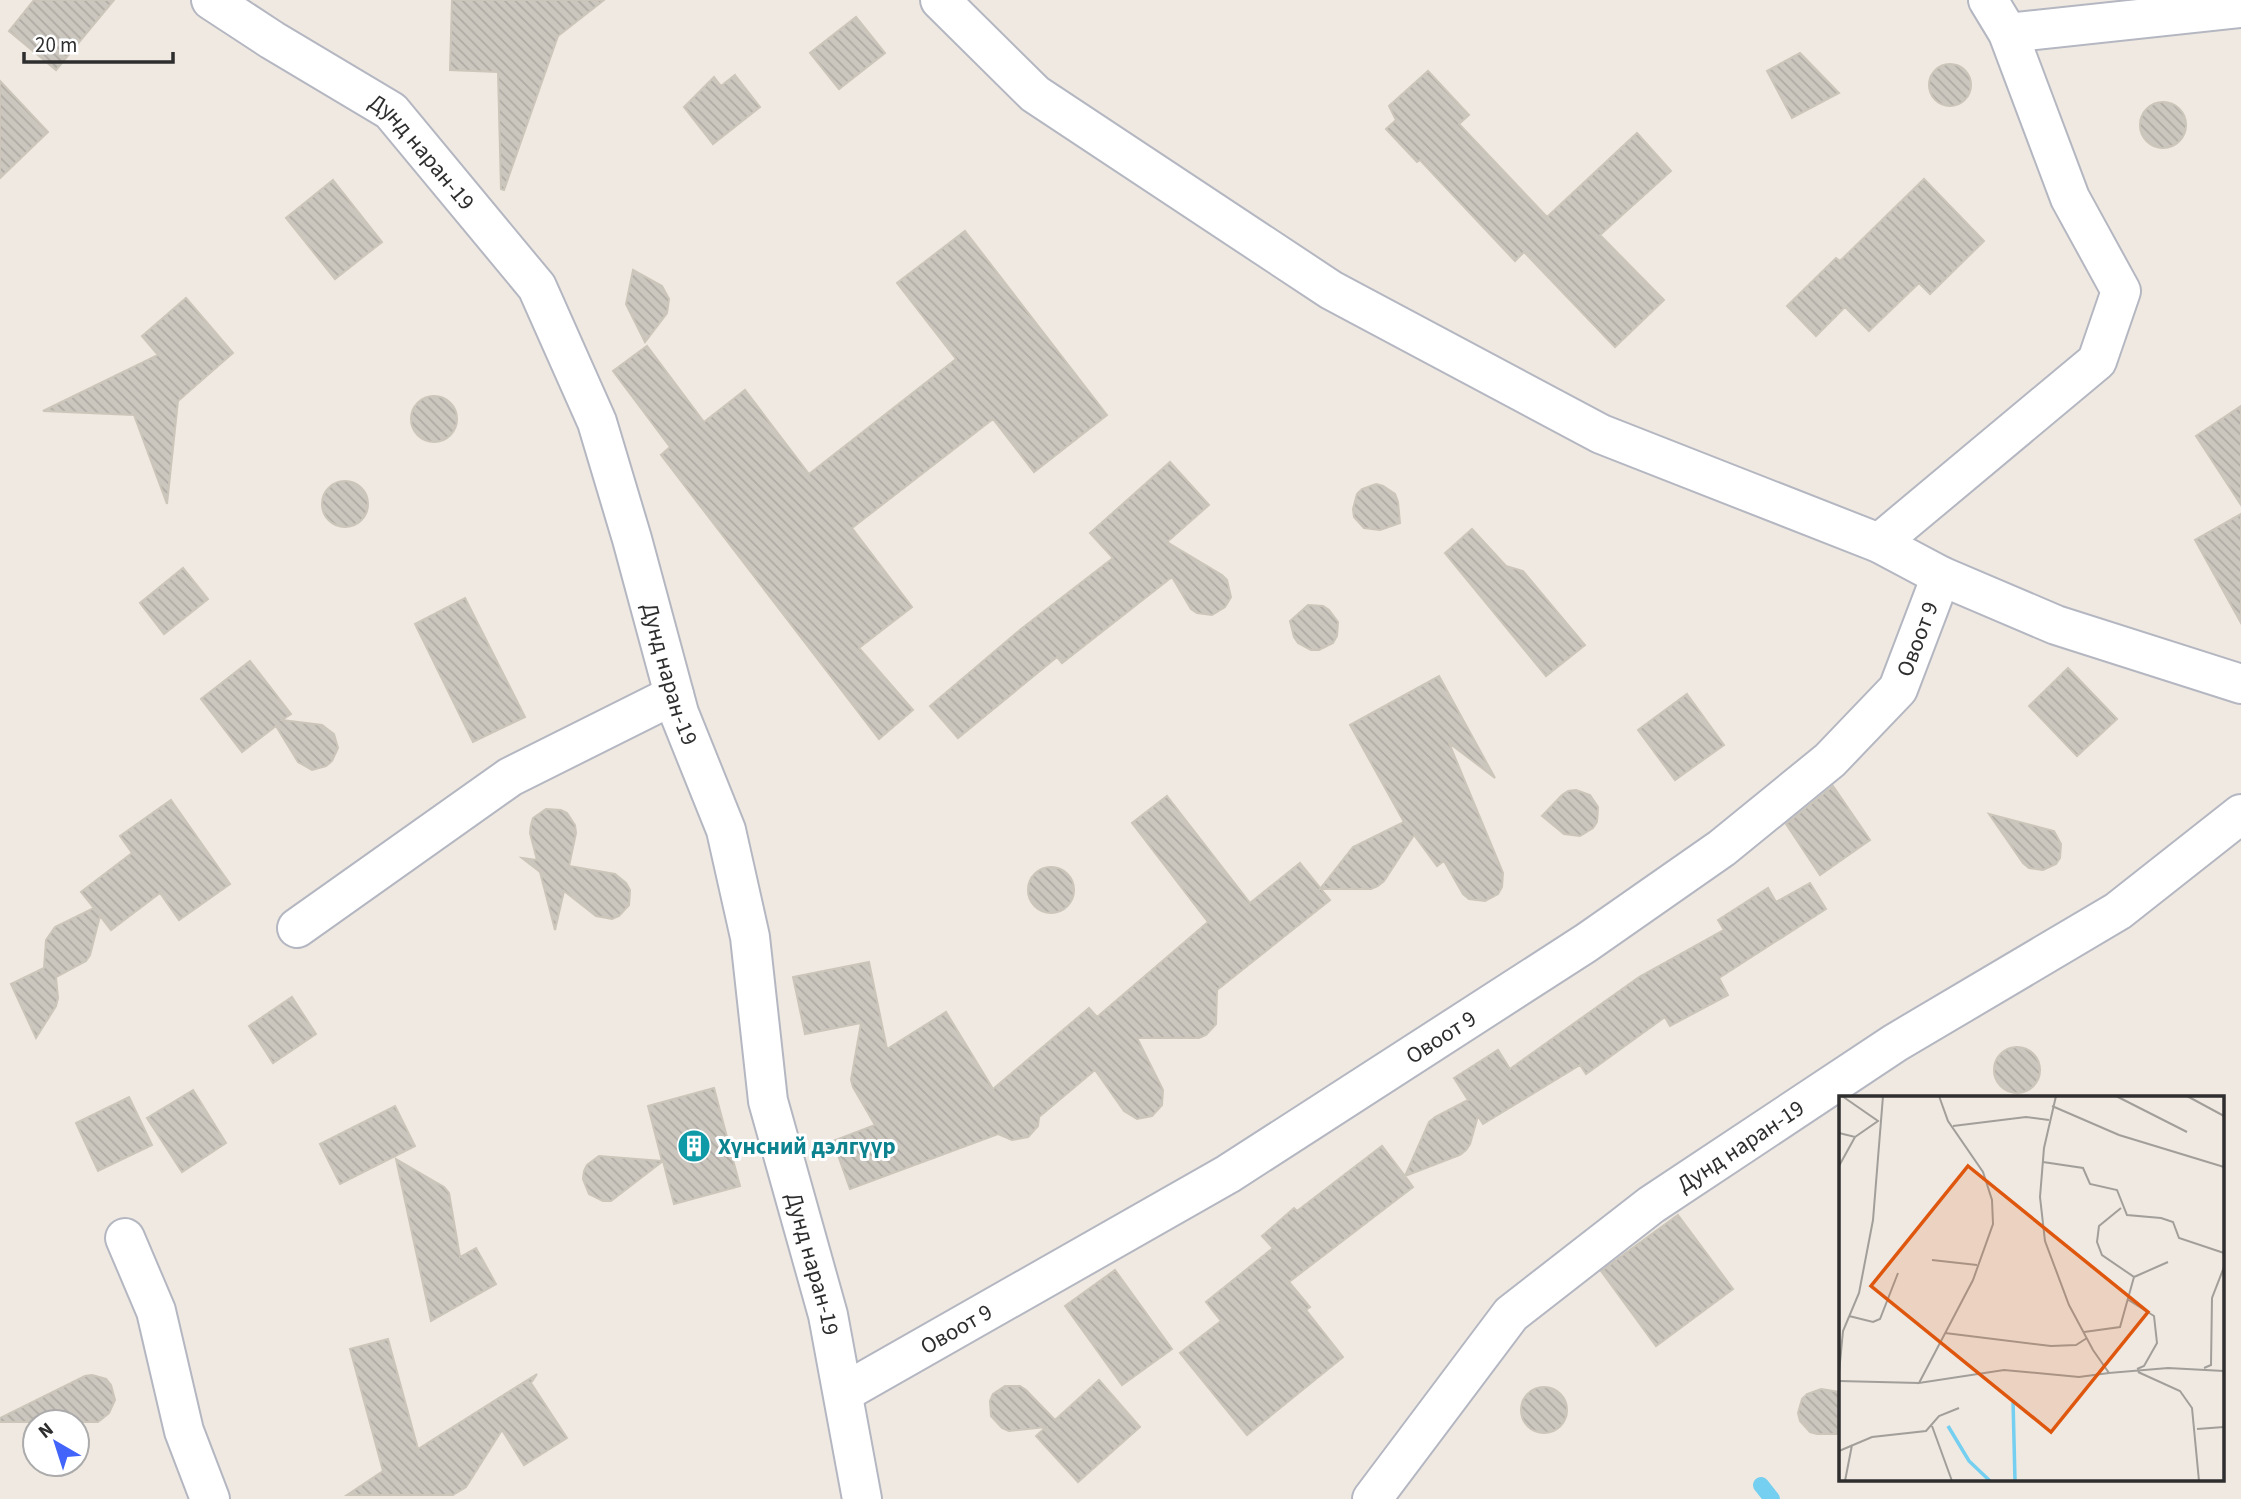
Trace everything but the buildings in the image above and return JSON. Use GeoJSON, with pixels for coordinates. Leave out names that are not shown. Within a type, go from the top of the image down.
{"type":"FeatureCollection","features":[{"type":"Feature","properties":{"kind":"street","name":"Дунд наран-19"},"geometry":{"type":"LineString","coordinates":[[211,0],[391,111],[537,286],[597,422],[632,539],[678,713],[726,830],[750,937],[768,1101],[828,1315],[862,1499]]}},
{"type":"Feature","properties":{"kind":"street"},"geometry":{"type":"LineString","coordinates":[[940,0],[1035,94],[1331,290],[1601,435],[1879,543],[1941,576],[2056,625],[2241,684]]}},
{"type":"Feature","properties":{"kind":"street"},"geometry":{"type":"LineString","coordinates":[[1879,543],[2097,361],[2121,291],[2070,198],[2008,33],[1988,0]]}},
{"type":"Feature","properties":{"kind":"street"},"geometry":{"type":"LineString","coordinates":[[2008,33],[2241,8]]}},
{"type":"Feature","properties":{"kind":"street","name":"Овоот 9"},"geometry":{"type":"LineString","coordinates":[[843,1393],[1228,1174],[1586,943],[1722,848],[1830,760],[1898,689],[1941,576]]}},
{"type":"Feature","properties":{"kind":"street"},"geometry":{"type":"LineString","coordinates":[[297,928],[510,777],[674,695]]}},
{"type":"Feature","properties":{"kind":"street","name":"Дунд наран-19"},"geometry":{"type":"LineString","coordinates":[[1372,1499],[1511,1314],[1662,1197],[1895,1043],[2118,911],[2241,814]]}},
{"type":"Feature","properties":{"kind":"street"},"geometry":{"type":"LineString","coordinates":[[125,1238],[156,1311],[184,1432],[210,1499]]}},
{"type":"Feature","properties":{"kind":"waterway"},"geometry":{"type":"LineString","coordinates":[[1761,1485],[1772,1499]]}},
{"type":"Feature","properties":{"kind":"place","name":"Хүнсний дэлгүүр"},"geometry":{"type":"Point","coordinates":[694,1146]}}]}
